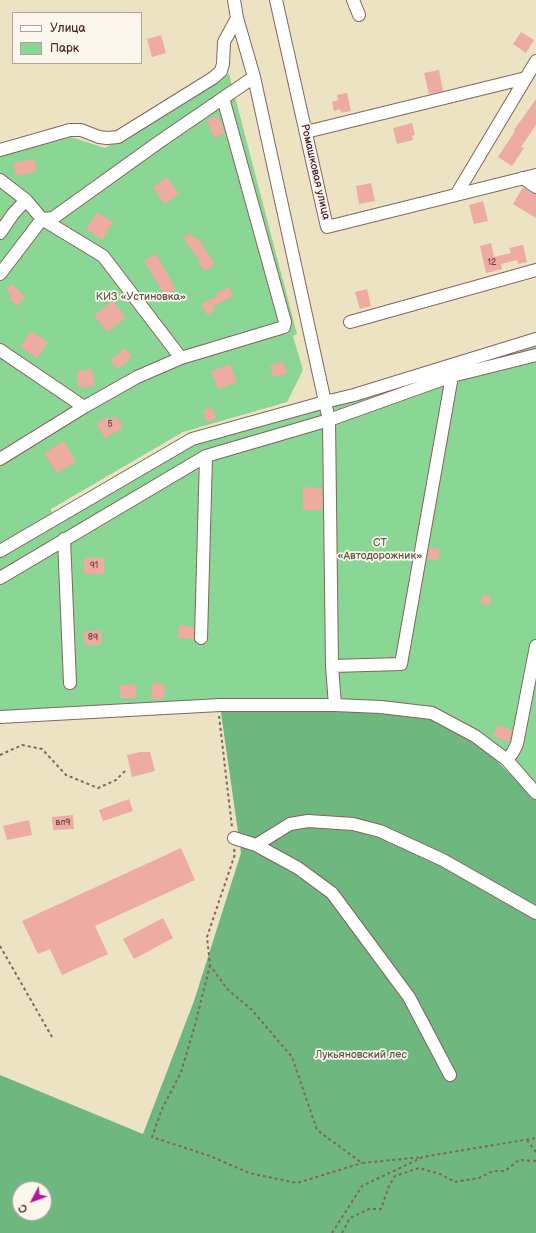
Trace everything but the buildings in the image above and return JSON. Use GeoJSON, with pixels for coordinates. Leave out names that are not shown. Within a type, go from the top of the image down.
{"type":"FeatureCollection","features":[{"type":"Feature","properties":{"kind":"street"},"geometry":{"type":"LineString","coordinates":[[234,0],[237,18],[254,77],[329,420],[332,666],[335,705]]}},
{"type":"Feature","properties":{"kind":"street","name":"Ромашковая улица"},"geometry":{"type":"LineString","coordinates":[[276,0],[327,227],[536,175]]}},
{"type":"Feature","properties":{"kind":"street"},"geometry":{"type":"LineString","coordinates":[[353,0],[359,15]]}},
{"type":"Feature","properties":{"kind":"street"},"geometry":{"type":"LineString","coordinates":[[0,150],[70,130],[81,130],[99,137],[107,138],[118,136],[213,78],[221,71],[223,64],[224,42],[237,18]]}},
{"type":"Feature","properties":{"kind":"street"},"geometry":{"type":"LineString","coordinates":[[456,195],[536,60]]}},
{"type":"Feature","properties":{"kind":"street"},"geometry":{"type":"LineString","coordinates":[[0,274],[42,219],[53,218],[159,142],[254,77]]}},
{"type":"Feature","properties":{"kind":"street"},"geometry":{"type":"LineString","coordinates":[[306,132],[526,78]]}},
{"type":"Feature","properties":{"kind":"street"},"geometry":{"type":"LineString","coordinates":[[0,459],[137,377],[181,358],[284,327],[285,322],[223,98]]}},
{"type":"Feature","properties":{"kind":"street"},"geometry":{"type":"LineString","coordinates":[[523,178],[536,186]]}},
{"type":"Feature","properties":{"kind":"street"},"geometry":{"type":"LineString","coordinates":[[0,180],[26,200],[42,219],[103,256],[181,358]]}},
{"type":"Feature","properties":{"kind":"street"},"geometry":{"type":"LineString","coordinates":[[0,232],[13,214],[26,200]]}},
{"type":"Feature","properties":{"kind":"street"},"geometry":{"type":"LineString","coordinates":[[350,322],[536,270]]}},
{"type":"Feature","properties":{"kind":"street"},"geometry":{"type":"LineString","coordinates":[[0,551],[192,439],[354,395],[536,339]]}},
{"type":"Feature","properties":{"kind":"street"},"geometry":{"type":"LineString","coordinates":[[0,350],[84,408]]}},
{"type":"Feature","properties":{"kind":"street"},"geometry":{"type":"LineString","coordinates":[[0,578],[206,456],[329,420],[452,376],[536,355]]}},
{"type":"Feature","properties":{"kind":"street"},"geometry":{"type":"LineString","coordinates":[[332,666],[400,664],[452,376]]}},
{"type":"Feature","properties":{"kind":"street"},"geometry":{"type":"LineString","coordinates":[[201,638],[206,456]]}},
{"type":"Feature","properties":{"kind":"street"},"geometry":{"type":"LineString","coordinates":[[64,539],[70,683]]}},
{"type":"Feature","properties":{"kind":"street"},"geometry":{"type":"LineString","coordinates":[[507,760],[517,744],[536,646]]}},
{"type":"Feature","properties":{"kind":"street"},"geometry":{"type":"LineString","coordinates":[[0,717],[218,705],[335,705],[381,707],[432,713],[475,736],[507,760],[536,793]]}},
{"type":"Feature","properties":{"kind":"street"},"geometry":{"type":"LineString","coordinates":[[256,846],[290,824],[308,821],[353,824],[380,831],[443,860],[536,913]]}},
{"type":"Feature","properties":{"kind":"street"},"geometry":{"type":"LineString","coordinates":[[234,838],[256,846],[298,868],[332,893],[409,997],[450,1075]]}},
{"type":"Feature","properties":{"kind":"path"},"geometry":{"type":"LineString","coordinates":[[218,705],[235,854],[206,937],[210,965],[196,1025],[181,1072],[162,1109],[152,1137],[210,1156],[249,1173],[297,1183],[362,1163],[423,1157],[536,1138]]}},
{"type":"Feature","properties":{"kind":"path"},"geometry":{"type":"LineString","coordinates":[[0,755],[22,745],[42,749],[66,775],[98,788],[116,780],[125,771]]}},
{"type":"Feature","properties":{"kind":"path"},"geometry":{"type":"LineString","coordinates":[[0,946],[52,1037]]}},
{"type":"Feature","properties":{"kind":"path"},"geometry":{"type":"LineString","coordinates":[[210,965],[228,990],[251,1009],[292,1057],[317,1130],[362,1163]]}},
{"type":"Feature","properties":{"kind":"path"},"geometry":{"type":"LineString","coordinates":[[527,1140],[536,1152]]}},
{"type":"Feature","properties":{"kind":"path"},"geometry":{"type":"LineString","coordinates":[[332,1233],[362,1186],[423,1157]]}},
{"type":"Feature","properties":{"kind":"path"},"geometry":{"type":"LineString","coordinates":[[342,1233],[350,1218],[369,1209],[381,1209],[395,1176],[419,1168],[440,1174],[455,1182],[479,1178],[493,1171],[505,1171],[519,1160],[536,1161]]}},
{"type":"Feature","properties":{"kind":"green space","name":"КИЗ «Устиновка»"},"geometry":{"type":"Polygon","coordinates":[[[229,74],[297,334],[293,336],[303,370],[287,402],[183,432],[51,509],[52,513],[0,544],[0,156],[71,137],[105,148],[229,74]]]}},
{"type":"Feature","properties":{"kind":"green space","name":"СТ «Автодорожник»"},"geometry":{"type":"Polygon","coordinates":[[[536,339],[536,788],[508,758],[380,706],[0,717],[0,551],[192,439],[536,339]]]}},
{"type":"Feature","properties":{"kind":"green space","name":"Лукьяновский лес"},"geometry":{"type":"Polygon","coordinates":[[[220,706],[432,715],[474,738],[536,800],[536,1233],[0,1233],[0,1075],[143,1134],[194,1001],[241,853],[220,706]]]}}]}
